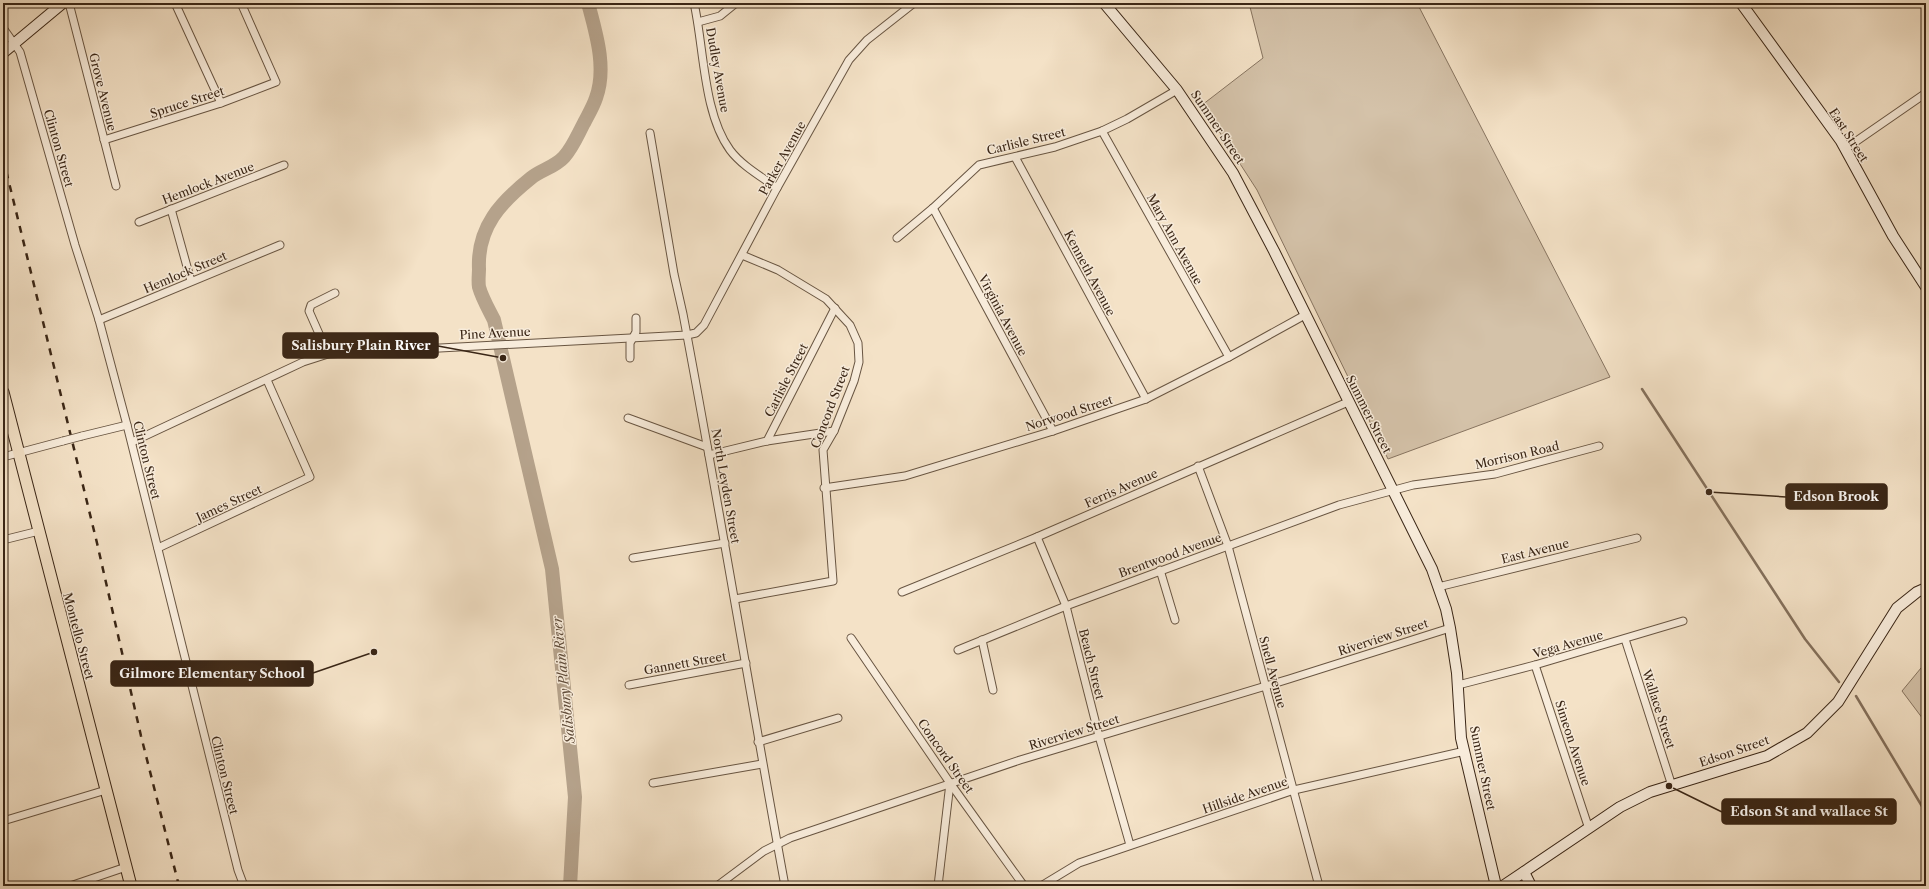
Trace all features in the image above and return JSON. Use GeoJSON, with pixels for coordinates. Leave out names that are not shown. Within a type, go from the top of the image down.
{"type":"FeatureCollection","features":[{"type":"Feature","properties":{"kind":"main road","name":"Montello Street"},"geometry":{"type":"LineString","coordinates":[[3,392],[131,886]]}},
{"type":"Feature","properties":{"kind":"street"},"geometry":{"type":"LineString","coordinates":[[3,53],[63,3]]}},
{"type":"Feature","properties":{"kind":"street","name":"Grove Avenue"},"geometry":{"type":"LineString","coordinates":[[69,3],[116,186]]}},
{"type":"Feature","properties":{"kind":"street"},"geometry":{"type":"LineString","coordinates":[[175,3],[221,103]]}},
{"type":"Feature","properties":{"kind":"street","name":"Spruce Street"},"geometry":{"type":"LineString","coordinates":[[104,140],[221,103],[276,82],[241,3]]}},
{"type":"Feature","properties":{"kind":"street","name":"Dudley Avenue"},"geometry":{"type":"LineString","coordinates":[[694,3],[703,63],[711,101],[721,134],[737,158],[778,188]]}},
{"type":"Feature","properties":{"kind":"street"},"geometry":{"type":"LineString","coordinates":[[698,22],[720,16],[736,3]]}},
{"type":"Feature","properties":{"kind":"street","name":"Parker Avenue"},"geometry":{"type":"LineString","coordinates":[[687,335],[696,333],[704,324],[849,60],[867,40],[914,3]]}},
{"type":"Feature","properties":{"kind":"street","name":"Summer Street"},"geometry":{"type":"LineString","coordinates":[[1104,3],[1177,90],[1234,173],[1432,569],[1450,628],[1458,685],[1461,738],[1496,886]]}},
{"type":"Feature","properties":{"kind":"street","name":"East Street"},"geometry":{"type":"LineString","coordinates":[[1741,3],[1845,149],[1893,236],[1926,287]]}},
{"type":"Feature","properties":{"kind":"street","name":"Clinton Street"},"geometry":{"type":"LineString","coordinates":[[3,28],[20,52],[75,245],[99,320],[132,442],[238,870],[244,886]]}},
{"type":"Feature","properties":{"kind":"street","name":"Carlisle Street"},"geometry":{"type":"LineString","coordinates":[[897,238],[933,208],[979,164],[1015,157],[1102,131],[1128,119],[1177,90]]}},
{"type":"Feature","properties":{"kind":"street"},"geometry":{"type":"LineString","coordinates":[[1845,149],[1926,92]]}},
{"type":"Feature","properties":{"kind":"street","name":"Mary Ann Avenue"},"geometry":{"type":"LineString","coordinates":[[1102,131],[1229,357]]}},
{"type":"Feature","properties":{"kind":"street","name":"North Leyden Street"},"geometry":{"type":"LineString","coordinates":[[650,133],[674,274],[687,335],[725,543],[758,742],[785,886]]}},
{"type":"Feature","properties":{"kind":"street","name":"Kenneth Avenue"},"geometry":{"type":"LineString","coordinates":[[1015,157],[1146,399]]}},
{"type":"Feature","properties":{"kind":"street","name":"Hemlock Avenue"},"geometry":{"type":"LineString","coordinates":[[139,222],[284,165]]}},
{"type":"Feature","properties":{"kind":"street","name":"Virginia Avenue"},"geometry":{"type":"LineString","coordinates":[[933,208],[1053,431]]}},
{"type":"Feature","properties":{"kind":"street"},"geometry":{"type":"LineString","coordinates":[[171,209],[191,281]]}},
{"type":"Feature","properties":{"kind":"street","name":"Hemlock Street"},"geometry":{"type":"LineString","coordinates":[[99,320],[280,245]]}},
{"type":"Feature","properties":{"kind":"street","name":"Concord Street"},"geometry":{"type":"LineString","coordinates":[[735,599],[833,581],[822,450],[834,431],[854,381],[859,356],[858,343],[853,330],[835,308],[820,295],[788,276],[742,255]]}},
{"type":"Feature","properties":{"kind":"street"},"geometry":{"type":"LineString","coordinates":[[328,354],[309,311],[311,305],[335,293]]}},
{"type":"Feature","properties":{"kind":"street","name":"Carlisle Street"},"geometry":{"type":"LineString","coordinates":[[767,441],[835,308]]}},
{"type":"Feature","properties":{"kind":"street","name":"Norwood Street"},"geometry":{"type":"LineString","coordinates":[[824,488],[905,476],[1053,431],[1146,399],[1229,357],[1305,315]]}},
{"type":"Feature","properties":{"kind":"street"},"geometry":{"type":"LineString","coordinates":[[630,358],[630,343],[636,332],[636,318]]}},
{"type":"Feature","properties":{"kind":"street","name":"Pine Avenue"},"geometry":{"type":"LineString","coordinates":[[132,442],[310,360],[328,354],[687,335]]}},
{"type":"Feature","properties":{"kind":"street","name":"James Street"},"geometry":{"type":"LineString","coordinates":[[158,548],[310,477],[267,380]]}},
{"type":"Feature","properties":{"kind":"street","name":"Ferris Avenue"},"geometry":{"type":"LineString","coordinates":[[902,592],[1038,537],[1198,466],[1348,402]]}},
{"type":"Feature","properties":{"kind":"street"},"geometry":{"type":"LineString","coordinates":[[628,418],[707,447]]}},
{"type":"Feature","properties":{"kind":"street"},"geometry":{"type":"LineString","coordinates":[[3,457],[127,425]]}},
{"type":"Feature","properties":{"kind":"street"},"geometry":{"type":"LineString","coordinates":[[709,455],[767,441],[834,431]]}},
{"type":"Feature","properties":{"kind":"street","name":"Morrison Road"},"geometry":{"type":"LineString","coordinates":[[1393,490],[1413,485],[1494,474],[1599,446]]}},
{"type":"Feature","properties":{"kind":"street","name":"Snell Avenue"},"geometry":{"type":"LineString","coordinates":[[1198,466],[1228,546],[1319,886]]}},
{"type":"Feature","properties":{"kind":"street","name":"Brentwood Avenue"},"geometry":{"type":"LineString","coordinates":[[958,650],[1160,570],[1313,514],[1393,490]]}},
{"type":"Feature","properties":{"kind":"street"},"geometry":{"type":"LineString","coordinates":[[3,540],[39,531]]}},
{"type":"Feature","properties":{"kind":"street","name":"Beach Street"},"geometry":{"type":"LineString","coordinates":[[1038,537],[1066,606],[1099,736],[1130,845]]}},
{"type":"Feature","properties":{"kind":"street","name":"East Avenue"},"geometry":{"type":"LineString","coordinates":[[1438,587],[1637,538]]}},
{"type":"Feature","properties":{"kind":"street"},"geometry":{"type":"LineString","coordinates":[[633,558],[725,543]]}},
{"type":"Feature","properties":{"kind":"street"},"geometry":{"type":"LineString","coordinates":[[1160,570],[1175,620]]}},
{"type":"Feature","properties":{"kind":"street","name":"Edson Street"},"geometry":{"type":"LineString","coordinates":[[1524,872],[1620,808],[1650,792],[1767,756],[1807,733],[1838,702],[1897,608],[1917,592],[1926,588]]}},
{"type":"Feature","properties":{"kind":"street","name":"Vega Avenue"},"geometry":{"type":"LineString","coordinates":[[1458,685],[1535,665],[1683,621]]}},
{"type":"Feature","properties":{"kind":"street","name":"Riverview Street"},"geometry":{"type":"LineString","coordinates":[[717,886],[758,855],[777,843],[950,783],[1450,628]]}},
{"type":"Feature","properties":{"kind":"street","name":"Concord Street"},"geometry":{"type":"LineString","coordinates":[[851,638],[950,783],[1024,886]]}},
{"type":"Feature","properties":{"kind":"street","name":"Wallace Street"},"geometry":{"type":"LineString","coordinates":[[1625,639],[1672,786]]}},
{"type":"Feature","properties":{"kind":"street"},"geometry":{"type":"LineString","coordinates":[[982,640],[993,690]]}},
{"type":"Feature","properties":{"kind":"street","name":"Gannett Street"},"geometry":{"type":"LineString","coordinates":[[629,685],[746,663]]}},
{"type":"Feature","properties":{"kind":"street","name":"Simeon Avenue"},"geometry":{"type":"LineString","coordinates":[[1535,665],[1590,829]]}},
{"type":"Feature","properties":{"kind":"street"},"geometry":{"type":"LineString","coordinates":[[758,742],[838,718]]}},
{"type":"Feature","properties":{"kind":"street","name":"Hillside Avenue"},"geometry":{"type":"LineString","coordinates":[[1041,886],[1079,864],[1130,845],[1294,790],[1464,751]]}},
{"type":"Feature","properties":{"kind":"street"},"geometry":{"type":"LineString","coordinates":[[653,783],[762,764]]}},
{"type":"Feature","properties":{"kind":"street"},"geometry":{"type":"LineString","coordinates":[[938,886],[950,783]]}},
{"type":"Feature","properties":{"kind":"street"},"geometry":{"type":"LineString","coordinates":[[3,821],[106,790]]}},
{"type":"Feature","properties":{"kind":"street"},"geometry":{"type":"LineString","coordinates":[[70,886],[126,867]]}},
{"type":"Feature","properties":{"kind":"street"},"geometry":{"type":"LineString","coordinates":[[1503,886],[1524,872],[1531,886]]}},
{"type":"Feature","properties":{"kind":"shaded area"},"geometry":{"type":"Polygon","coordinates":[[[1249,3],[1417,3],[1610,377],[1388,459],[1257,190],[1202,105],[1263,58],[1249,3]]]}},
{"type":"Feature","properties":{"kind":"shaded area"},"geometry":{"type":"Polygon","coordinates":[[[1926,662],[1926,723],[1902,691],[1926,662]]]}},
{"type":"Feature","properties":{"kind":"waterway","name":"Salisbury Plain River"},"geometry":{"type":"LineString","coordinates":[[570,886],[575,797],[552,569],[494,320],[479,287],[479,254],[482,240],[487,228],[501,206],[510,196],[535,175],[564,157],[575,140],[595,101],[601,75],[597,38],[588,3]]}},
{"type":"Feature","properties":{"kind":"waterway"},"geometry":{"type":"LineString","coordinates":[[1642,389],[1805,639],[1839,682]]}},
{"type":"Feature","properties":{"kind":"waterway"},"geometry":{"type":"LineString","coordinates":[[1856,696],[1926,813]]}},
{"type":"Feature","properties":{"kind":"railway"},"geometry":{"type":"LineString","coordinates":[[3,158],[97,543],[141,736],[179,886]]}},
{"type":"Feature","properties":{"kind":"place","name":"Salisbury Plain River"},"geometry":{"type":"Point","coordinates":[503,358]}},
{"type":"Feature","properties":{"kind":"place","name":"Edson Brook"},"geometry":{"type":"Point","coordinates":[1709,492]}},
{"type":"Feature","properties":{"kind":"place","name":"Gilmore Elementary School"},"geometry":{"type":"Point","coordinates":[374,652]}},
{"type":"Feature","properties":{"kind":"place","name":"Edson St and wallace St"},"geometry":{"type":"Point","coordinates":[1669,786]}}]}
